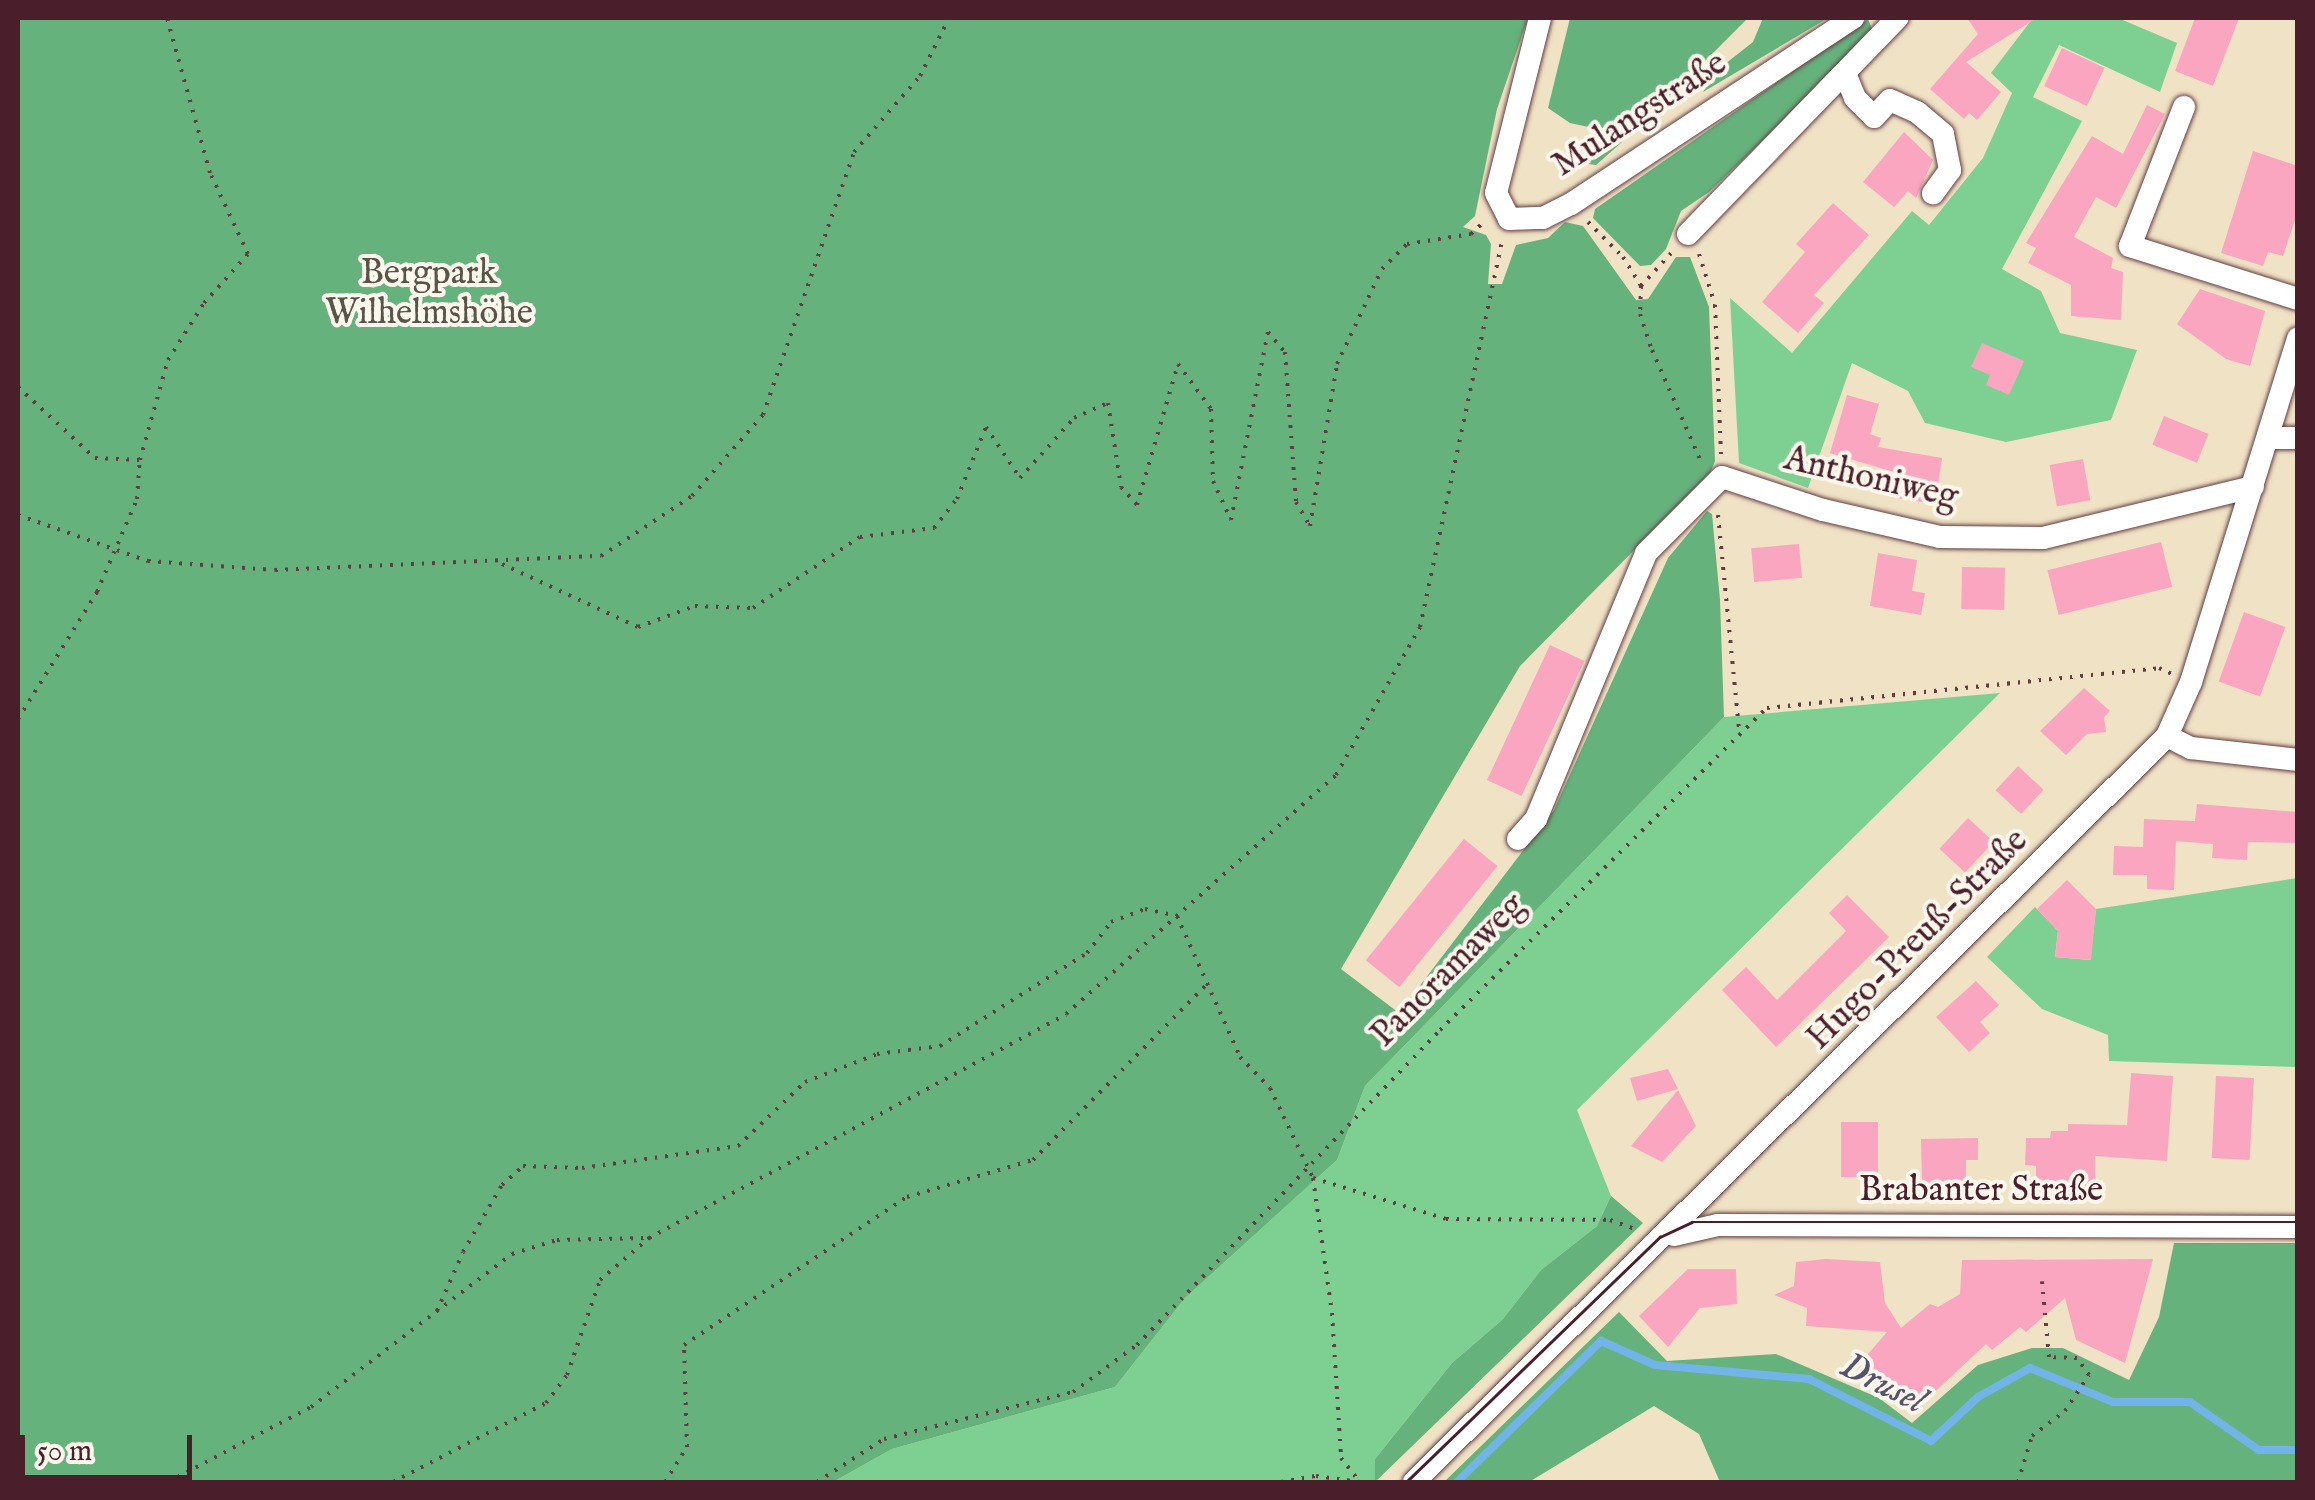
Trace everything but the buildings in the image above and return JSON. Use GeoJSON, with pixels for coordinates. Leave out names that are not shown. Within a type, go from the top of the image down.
{"type":"FeatureCollection","features":[{"type":"Feature","properties":{"kind":"street"},"geometry":{"type":"LineString","coordinates":[[1505,214],[1496,193],[1540,18]]}},
{"type":"Feature","properties":{"kind":"street","name":"Mulangstraße"},"geometry":{"type":"LineString","coordinates":[[1505,214],[1542,218],[1571,204],[1853,18]]}},
{"type":"Feature","properties":{"kind":"street"},"geometry":{"type":"LineString","coordinates":[[1688,234],[1898,18]]}},
{"type":"Feature","properties":{"kind":"street"},"geometry":{"type":"LineString","coordinates":[[1846,73],[1855,98],[1874,117],[1890,100],[1942,134],[1950,170],[1933,194]]}},
{"type":"Feature","properties":{"kind":"street"},"geometry":{"type":"LineString","coordinates":[[2184,107],[2130,246],[2298,299]]}},
{"type":"Feature","properties":{"kind":"street","name":"Hugo-Preuß-Straße"},"geometry":{"type":"LineString","coordinates":[[1414,1482],[1666,1238],[2167,736],[2190,682],[2298,338]]}},
{"type":"Feature","properties":{"kind":"street"},"geometry":{"type":"LineString","coordinates":[[2269,438],[2298,438]]}},
{"type":"Feature","properties":{"kind":"street","name":"Anthoniweg"},"geometry":{"type":"LineString","coordinates":[[1718,472],[1901,528],[1992,538],[2044,538],[2253,487]]}},
{"type":"Feature","properties":{"kind":"street","name":"Panoramaweg"},"geometry":{"type":"LineString","coordinates":[[1518,839],[1536,819],[1646,553],[1718,472]]}},
{"type":"Feature","properties":{"kind":"street"},"geometry":{"type":"LineString","coordinates":[[2167,736],[2191,748],[2298,760]]}},
{"type":"Feature","properties":{"kind":"street","name":"Brabanter Straße"},"geometry":{"type":"LineString","coordinates":[[1666,1238],[1700,1226],[2298,1227]]}},
{"type":"Feature","properties":{"kind":"path"},"geometry":{"type":"LineString","coordinates":[[18,719],[97,592],[137,498],[140,460],[168,360],[204,303],[248,254],[210,173],[167,18]]}},
{"type":"Feature","properties":{"kind":"path"},"geometry":{"type":"LineString","coordinates":[[18,515],[148,561],[274,570],[502,564],[601,556],[692,496],[763,415],[854,152],[920,76],[949,18]]}},
{"type":"Feature","properties":{"kind":"path"},"geometry":{"type":"LineString","coordinates":[[1571,204],[1623,257],[1641,286],[1646,332],[1718,472]]}},
{"type":"Feature","properties":{"kind":"path"},"geometry":{"type":"LineString","coordinates":[[502,564],[567,589],[638,628],[694,606],[753,608],[860,537],[934,528],[957,499],[986,428],[1020,478],[1074,418],[1108,402],[1122,487],[1137,505],[1178,364],[1211,409],[1213,480],[1231,520],[1268,332],[1284,352],[1296,502],[1310,526],[1337,364],[1382,269],[1406,244],[1471,234],[1505,214]]}},
{"type":"Feature","properties":{"kind":"path"},"geometry":{"type":"LineString","coordinates":[[393,1482],[546,1403],[567,1375],[600,1280],[650,1238],[1066,1014],[1336,775],[1420,626],[1505,214]]}},
{"type":"Feature","properties":{"kind":"path"},"geometry":{"type":"LineString","coordinates":[[1641,286],[1688,234],[1715,305],[1716,495],[1739,730]]}},
{"type":"Feature","properties":{"kind":"path"},"geometry":{"type":"LineString","coordinates":[[18,387],[96,458],[140,460]]}},
{"type":"Feature","properties":{"kind":"path","name":"Panoramaweg"},"geometry":{"type":"LineString","coordinates":[[817,1482],[884,1439],[1073,1392],[1137,1345],[1307,1166],[1739,730],[1767,708],[2159,668],[2190,682]]}},
{"type":"Feature","properties":{"kind":"path"},"geometry":{"type":"LineString","coordinates":[[438,1310],[472,1235],[502,1185],[523,1166],[582,1168],[738,1146],[805,1082],[877,1054],[940,1046],[1086,953],[1111,922],[1145,909],[1177,916]]}},
{"type":"Feature","properties":{"kind":"path"},"geometry":{"type":"LineString","coordinates":[[1177,916],[1240,1056],[1270,1088],[1313,1178],[1332,1313],[1341,1458],[1360,1482]]}},
{"type":"Feature","properties":{"kind":"path"},"geometry":{"type":"LineString","coordinates":[[665,1482],[688,1447],[684,1345],[907,1197],[1033,1160],[1207,984]]}},
{"type":"Feature","properties":{"kind":"path"},"geometry":{"type":"LineString","coordinates":[[1313,1178],[1446,1219],[1610,1220],[1666,1238]]}},
{"type":"Feature","properties":{"kind":"path"},"geometry":{"type":"LineString","coordinates":[[168,1482],[311,1407],[512,1254],[557,1240],[650,1238]]}},
{"type":"Feature","properties":{"kind":"path"},"geometry":{"type":"LineString","coordinates":[[2018,1482],[2032,1436],[2065,1411],[2089,1380],[2077,1358],[2049,1358],[2042,1281]]}},
{"type":"Feature","properties":{"kind":"path"},"geometry":{"type":"LineString","coordinates":[[1281,1482],[1316,1476],[1360,1482]]}},
{"type":"Feature","properties":{"kind":"green space","name":"Bergpark Wilhelmshöhe"},"geometry":{"type":"Polygon","coordinates":[[[18,18],[1528,18],[1497,109],[1475,216],[1463,227],[1486,235],[1491,244],[1488,284],[1502,284],[1516,245],[1548,238],[1565,222],[1583,226],[1636,300],[1648,299],[1676,257],[1690,257],[1709,307],[1715,461],[1710,473],[1520,666],[1341,969],[1399,1013],[1554,810],[1668,558],[1707,511],[1712,514],[1720,600],[1724,717],[1365,1086],[1337,1160],[1185,1298],[1115,1387],[892,1449],[833,1482],[18,1482],[18,18]]]}},
{"type":"Feature","properties":{"kind":"green space"},"geometry":{"type":"Polygon","coordinates":[[[1570,18],[1748,18],[1674,92],[1634,121],[1598,129],[1570,123],[1548,108],[1570,18]]]}},
{"type":"Feature","properties":{"kind":"green space"},"geometry":{"type":"Polygon","coordinates":[[[1763,18],[1828,18],[1703,92],[1711,75],[1753,42],[1763,18]]]}},
{"type":"Feature","properties":{"kind":"green space"},"geometry":{"type":"Polygon","coordinates":[[[2033,18],[2118,18],[2177,43],[2160,92],[2059,45],[2033,97],[2082,121],[2002,269],[2041,291],[2060,333],[2137,350],[2111,420],[2006,442],[1925,423],[1908,391],[1852,363],[1808,488],[1739,463],[1730,298],[1792,353],[1912,211],[1929,225],[1983,158],[2012,93],[1991,73],[2033,18]]]}},
{"type":"Feature","properties":{"kind":"green space"},"geometry":{"type":"Polygon","coordinates":[[[1868,19],[1874,34],[1709,192],[1681,211],[1666,249],[1651,265],[1640,266],[1593,218],[1595,209],[1868,19]]]}},
{"type":"Feature","properties":{"kind":"green space"},"geometry":{"type":"Polygon","coordinates":[[[1639,127],[1596,165],[1575,162],[1577,151],[1598,136],[1639,127]]]}},
{"type":"Feature","properties":{"kind":"green space"},"geometry":{"type":"Polygon","coordinates":[[[2000,693],[1577,1110],[1611,1196],[1597,1226],[1541,1270],[1503,1319],[1452,1363],[1375,1459],[1375,1482],[833,1482],[892,1449],[1115,1387],[1185,1298],[1337,1160],[1365,1086],[1724,717],[2000,693]]]}},
{"type":"Feature","properties":{"kind":"green space"},"geometry":{"type":"Polygon","coordinates":[[[2297,878],[2297,1067],[2109,1061],[2108,1035],[2042,1009],[1987,957],[2035,907],[2058,931],[2055,957],[2090,960],[2096,909],[2297,878]]]}},
{"type":"Feature","properties":{"kind":"green space"},"geometry":{"type":"Polygon","coordinates":[[[1611,1196],[1643,1223],[1375,1482],[1375,1459],[1452,1363],[1503,1319],[1541,1270],[1597,1226],[1611,1196]]]}},
{"type":"Feature","properties":{"kind":"green space"},"geometry":{"type":"Polygon","coordinates":[[[2174,1243],[2297,1243],[2297,1482],[1720,1482],[1699,1434],[1654,1406],[1529,1482],[1444,1482],[1619,1312],[1667,1361],[1776,1354],[1879,1398],[1912,1423],[1978,1365],[2032,1348],[2063,1348],[2129,1380],[2159,1317],[2174,1243]]]}},
{"type":"Feature","properties":{"kind":"waterway","name":"Drusel"},"geometry":{"type":"LineString","coordinates":[[1457,1482],[1601,1341],[1655,1365],[1809,1379],[1931,1441],[1978,1397],[2030,1368],[2113,1402],[2190,1402],[2259,1450],[2298,1450]]}},
{"type":"Feature","properties":{"kind":"tram line"},"geometry":{"type":"LineString","coordinates":[[1406,1482],[1660,1237],[1692,1222],[2298,1222]]}}]}
